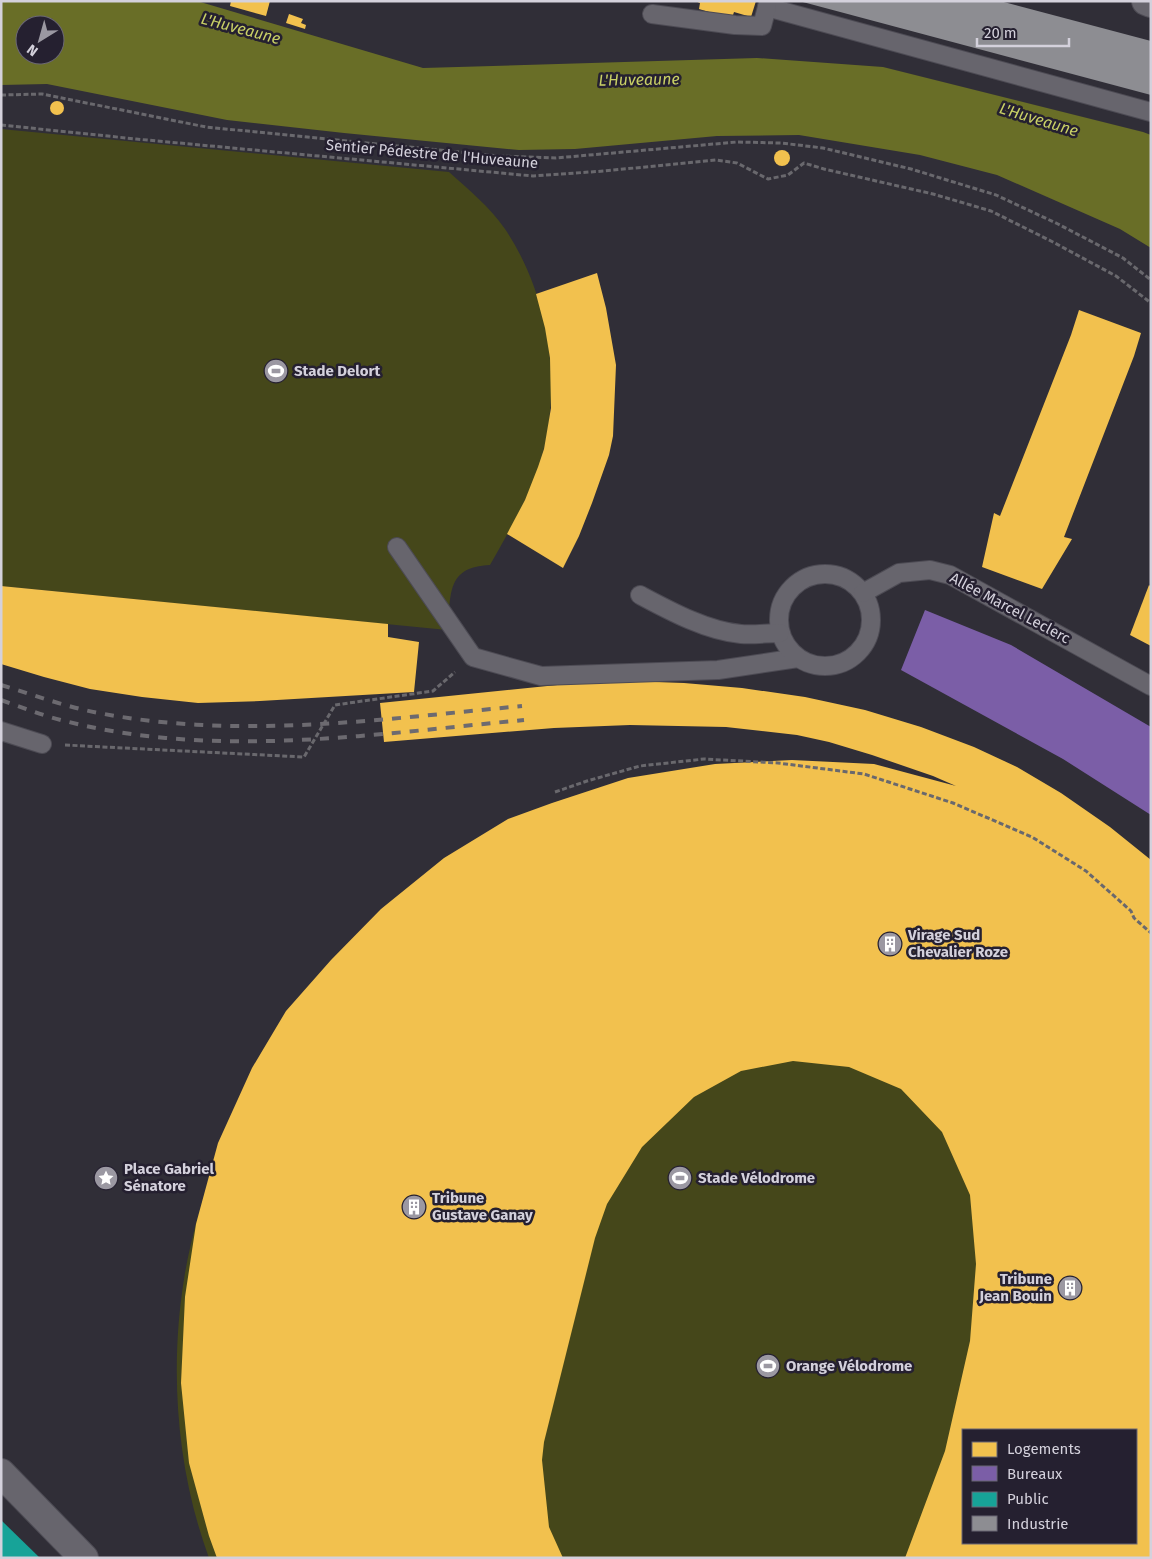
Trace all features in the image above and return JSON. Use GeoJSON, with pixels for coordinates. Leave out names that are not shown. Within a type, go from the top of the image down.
{"type":"FeatureCollection","features":[{"type":"Feature","properties":{"kind":"street"},"geometry":{"type":"LineString","coordinates":[[1146,1],[1151,2]]}},
{"type":"Feature","properties":{"kind":"street"},"geometry":{"type":"LineString","coordinates":[[1,1473],[84,1558]]}},
{"type":"Feature","properties":{"kind":"lane"},"geometry":{"type":"LineString","coordinates":[[652,14],[735,25],[762,26],[768,4],[1151,112]]}},
{"type":"Feature","properties":{"kind":"lane"},"geometry":{"type":"LineString","coordinates":[[397,547],[474,657],[541,676],[718,670],[798,658]]}},
{"type":"Feature","properties":{"kind":"lane","name":"Allée Marcel Leclerc"},"geometry":{"type":"LineString","coordinates":[[863,593],[899,573],[930,570],[950,575],[1151,686]]}},
{"type":"Feature","properties":{"kind":"lane"},"geometry":{"type":"LineString","coordinates":[[829,573],[837,575],[844,577],[857,586],[863,593],[871,613],[871,628],[865,643],[855,655],[842,663],[827,666],[812,664],[798,658],[786,647],[780,633],[778,618],[781,603],[789,590],[806,577],[814,574],[829,573]]}},
{"type":"Feature","properties":{"kind":"lane"},"geometry":{"type":"LineString","coordinates":[[640,595],[708,626],[740,634],[780,633]]}},
{"type":"Feature","properties":{"kind":"lane"},"geometry":{"type":"LineString","coordinates":[[1,731],[42,744]]}},
{"type":"Feature","properties":{"kind":"path"},"geometry":{"type":"LineString","coordinates":[[1,95],[42,94],[206,127],[499,156],[556,158],[737,142],[781,143],[823,148],[910,169],[996,195],[1058,224],[1123,258],[1151,280]]}},
{"type":"Feature","properties":{"kind":"path","name":"Sentier Pédestre de l'Huveaune"},"geometry":{"type":"LineString","coordinates":[[1,125],[533,176],[716,160],[737,163],[768,179],[788,175],[804,163],[933,194],[991,211],[1051,240],[1116,276],[1151,303]]}},
{"type":"Feature","properties":{"kind":"path"},"geometry":{"type":"LineString","coordinates":[[42,744],[304,757],[335,705],[433,691],[474,657]]}},
{"type":"Feature","properties":{"kind":"path"},"geometry":{"type":"LineString","coordinates":[[555,792],[640,766],[704,759],[778,763],[864,774],[953,803],[1032,837],[1086,872],[1131,911],[1134,918],[1151,933]]}},
{"type":"Feature","properties":{"kind":"shaded area","name":"Stade Delort"},"geometry":{"type":"Polygon","coordinates":[[[1,129],[449,172],[493,213],[520,255],[533,283],[542,313],[548,344],[551,406],[547,436],[539,466],[529,492],[490,565],[475,567],[465,571],[458,577],[451,595],[447,630],[1,586],[1,129]]]}},
{"type":"Feature","properties":{"kind":"shaded area","name":"Stade Vélodrome"},"geometry":{"type":"Polygon","coordinates":[[[1103,894],[1151,1558],[209,1558],[189,1489],[179,1417],[177,1381],[177,1345],[185,1273],[198,1215],[216,1159],[1103,894]]]}},
{"type":"Feature","properties":{"kind":"water","name":"L'Huveaune"},"geometry":{"type":"Polygon","coordinates":[[[1,1],[197,1],[423,68],[757,58],[883,67],[1151,135],[1151,248],[1120,229],[997,175],[920,155],[799,135],[717,136],[575,149],[519,150],[227,120],[47,84],[1,85],[1,1]]]}},
{"type":"Feature","properties":{"kind":"building: Logements"},"geometry":{"type":"Polygon","coordinates":[[[231,1],[270,1],[266,16],[230,6],[231,1]]]}},
{"type":"Feature","properties":{"kind":"building: Logements"},"geometry":{"type":"Polygon","coordinates":[[[695,1],[756,1],[751,17],[734,12],[732,18],[708,15],[709,12],[699,9],[700,3],[695,1]]]}},
{"type":"Feature","properties":{"kind":"building: Logements"},"geometry":{"type":"Polygon","coordinates":[[[289,14],[303,19],[301,23],[306,25],[305,29],[286,23],[289,14]]]}},
{"type":"Feature","properties":{"kind":"building: Logements"},"geometry":{"type":"Polygon","coordinates":[[[57,101],[62,103],[64,108],[62,113],[57,115],[52,113],[50,108],[52,103],[57,101]]]}},
{"type":"Feature","properties":{"kind":"building: Logements"},"geometry":{"type":"Polygon","coordinates":[[[782,150],[788,152],[790,158],[788,164],[782,166],[776,164],[774,158],[776,152],[782,150]]]}},
{"type":"Feature","properties":{"kind":"building: Logements"},"geometry":{"type":"Polygon","coordinates":[[[597,273],[606,308],[616,365],[613,436],[609,455],[592,503],[579,536],[563,568],[507,534],[525,500],[538,467],[544,449],[551,408],[550,358],[545,328],[536,294],[597,273]]]}},
{"type":"Feature","properties":{"kind":"building: Logements"},"geometry":{"type":"Polygon","coordinates":[[[1079,310],[1141,333],[1134,356],[1064,537],[1072,539],[1042,589],[982,567],[994,513],[1000,516],[1079,310]]]}},
{"type":"Feature","properties":{"kind":"building: Logements"},"geometry":{"type":"Polygon","coordinates":[[[1149,585],[1151,587],[1151,646],[1130,635],[1149,585]]]}},
{"type":"Feature","properties":{"kind":"building: Logements"},"geometry":{"type":"Polygon","coordinates":[[[1,586],[388,624],[388,637],[419,642],[414,692],[198,703],[90,689],[1,664],[1,586]]]}},
{"type":"Feature","properties":{"kind":"building: Logements","name":"Stade Vélodrome"},"geometry":{"type":"Polygon","coordinates":[[[626,681],[742,688],[805,697],[865,710],[921,727],[974,747],[1017,767],[1061,793],[1110,827],[1151,860],[1151,1558],[905,1558],[945,1451],[970,1341],[976,1264],[970,1195],[942,1132],[901,1089],[849,1067],[793,1061],[741,1071],[694,1097],[642,1147],[607,1204],[595,1238],[544,1442],[542,1460],[549,1527],[563,1558],[217,1558],[189,1463],[181,1383],[185,1297],[196,1224],[218,1143],[252,1068],[286,1011],[331,960],[381,909],[444,858],[508,819],[628,778],[715,764],[792,760],[874,764],[956,786],[933,776],[829,742],[797,735],[726,727],[630,725],[554,728],[384,742],[380,703],[567,684],[626,681]]]}},
{"type":"Feature","properties":{"kind":"building: Bureaux"},"geometry":{"type":"Polygon","coordinates":[[[925,610],[1011,645],[1151,727],[1151,815],[1063,759],[901,670],[925,610]]]}},
{"type":"Feature","properties":{"kind":"building: Public"},"geometry":{"type":"Polygon","coordinates":[[[1,1520],[40,1558],[1,1558],[1,1520]]]}},
{"type":"Feature","properties":{"kind":"building: Industrie"},"geometry":{"type":"Polygon","coordinates":[[[799,1],[1000,1],[1151,41],[1151,95],[799,1]]]}},
{"type":"Feature","properties":{"kind":"railway"},"geometry":{"type":"LineString","coordinates":[[1,685],[62,704],[99,713],[152,721],[205,725],[258,726],[364,721],[522,706]]}},
{"type":"Feature","properties":{"kind":"railway"},"geometry":{"type":"LineString","coordinates":[[1,700],[69,722],[125,733],[182,739],[239,741],[353,737],[524,720]]}},
{"type":"Feature","properties":{"kind":"place","name":"Stade Delort"},"geometry":{"type":"Point","coordinates":[276,371]}},
{"type":"Feature","properties":{"kind":"place","name":"Virage Sud Chevalier Roze"},"geometry":{"type":"Point","coordinates":[890,944]}},
{"type":"Feature","properties":{"kind":"place","name":"Place Gabriel Sénatore"},"geometry":{"type":"Point","coordinates":[106,1178]}},
{"type":"Feature","properties":{"kind":"place","name":"Stade Vélodrome"},"geometry":{"type":"Point","coordinates":[680,1178]}},
{"type":"Feature","properties":{"kind":"place","name":"Tribune Gustave Ganay"},"geometry":{"type":"Point","coordinates":[414,1207]}},
{"type":"Feature","properties":{"kind":"place","name":"Tribune Jean Bouin"},"geometry":{"type":"Point","coordinates":[1070,1288]}},
{"type":"Feature","properties":{"kind":"place","name":"Orange Vélodrome"},"geometry":{"type":"Point","coordinates":[768,1366]}}]}
